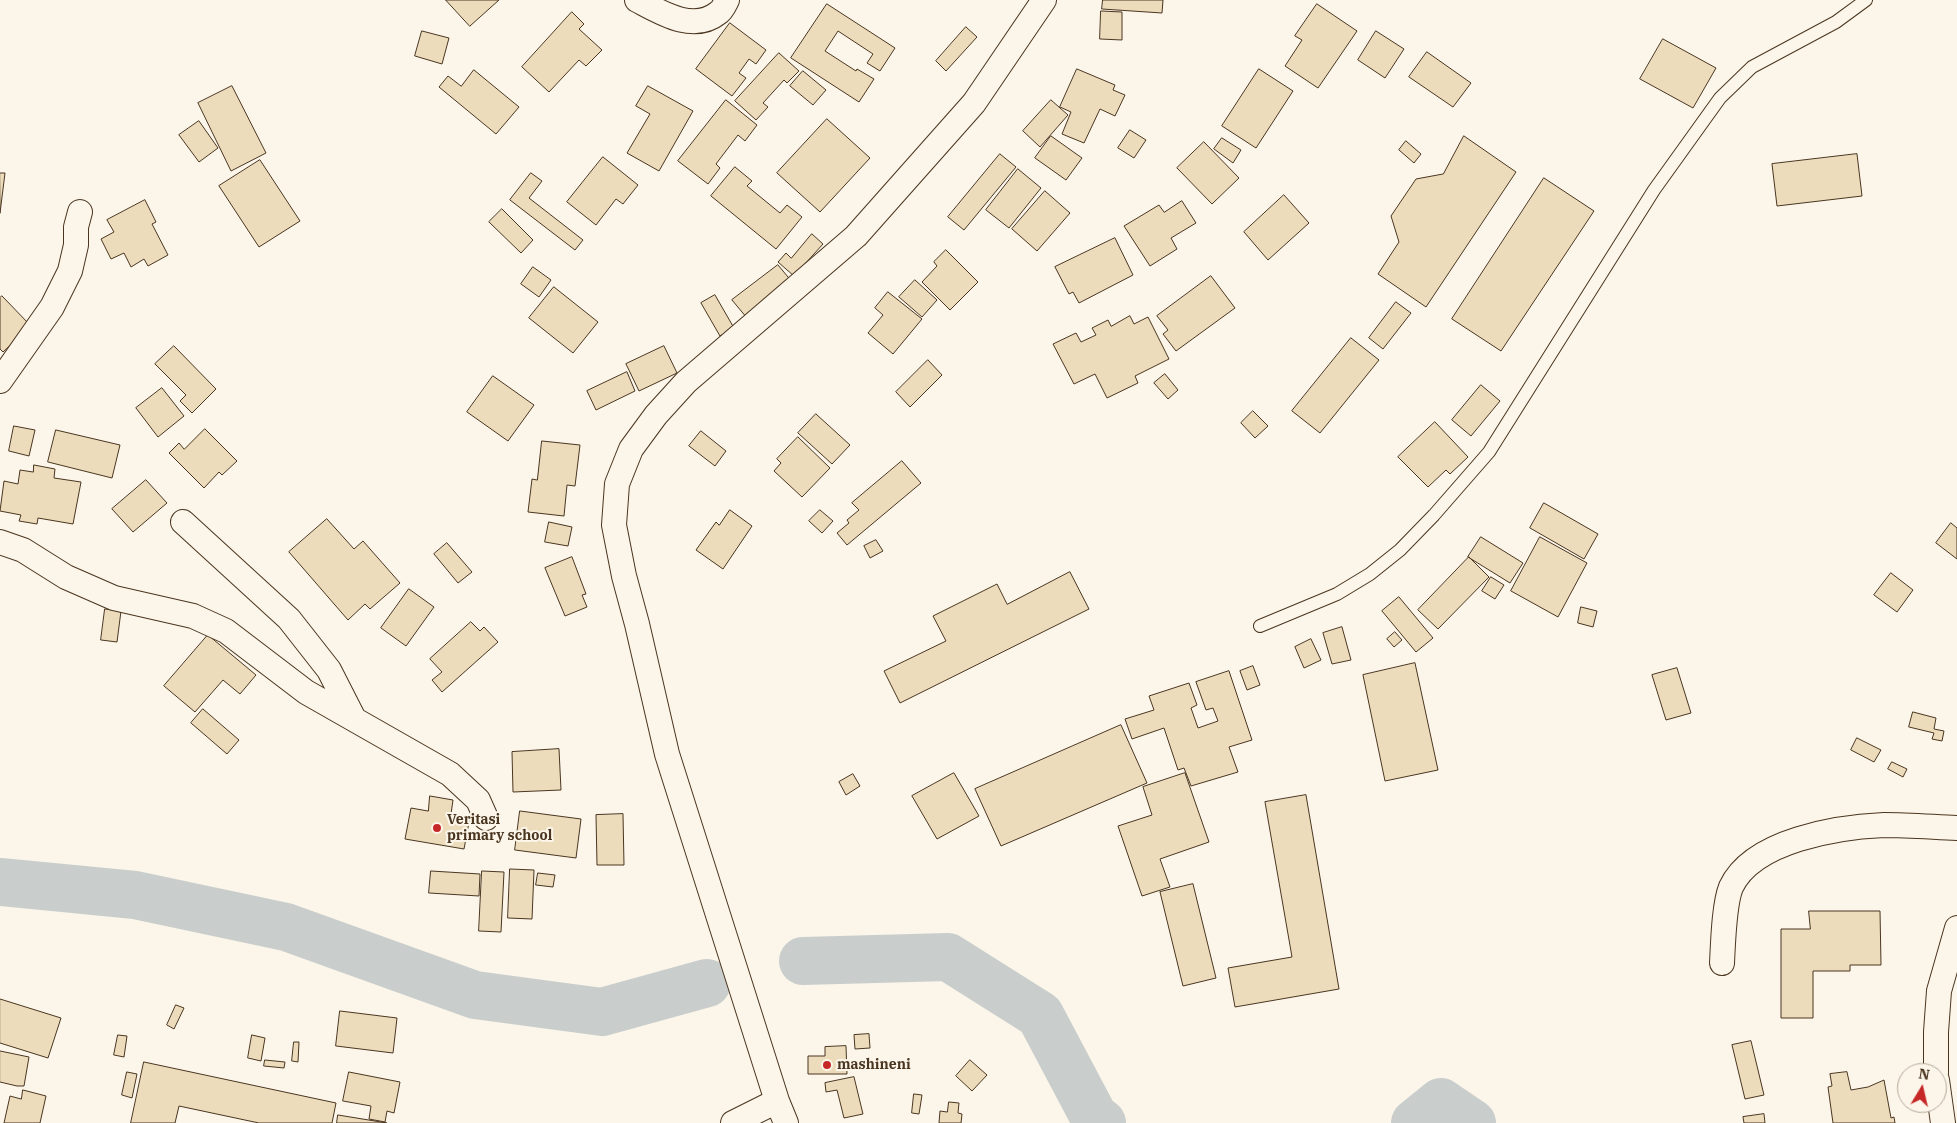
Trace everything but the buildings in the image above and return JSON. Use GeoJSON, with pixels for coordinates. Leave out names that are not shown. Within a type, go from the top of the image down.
{"type":"FeatureCollection","features":[{"type":"Feature","properties":{"kind":"street"},"geometry":{"type":"LineString","coordinates":[[637,0],[671,18],[700,21],[719,13],[727,0]]}},
{"type":"Feature","properties":{"kind":"street"},"geometry":{"type":"LineString","coordinates":[[786,1123],[777,1101],[667,754],[624,576],[614,526],[618,484],[632,449],[656,415],[686,382],[856,236],[974,103],[1044,0]]}},
{"type":"Feature","properties":{"kind":"street"},"geometry":{"type":"LineString","coordinates":[[0,380],[52,307],[70,271],[76,245],[76,227],[80,212]]}},
{"type":"Feature","properties":{"kind":"street"},"geometry":{"type":"LineString","coordinates":[[183,522],[289,619],[328,670],[354,720]]}},
{"type":"Feature","properties":{"kind":"street"},"geometry":{"type":"LineString","coordinates":[[0,542],[23,550],[66,577],[114,598],[193,616],[226,631],[306,692],[450,774],[478,800],[486,818]]}},
{"type":"Feature","properties":{"kind":"street"},"geometry":{"type":"LineString","coordinates":[[1722,963],[1726,915],[1731,888],[1746,867],[1770,850],[1788,842],[1825,832],[1884,825],[1957,828]]}},
{"type":"Feature","properties":{"kind":"street"},"geometry":{"type":"LineString","coordinates":[[1936,1063],[1939,990],[1957,928]]}},
{"type":"Feature","properties":{"kind":"street"},"geometry":{"type":"LineString","coordinates":[[734,1123],[777,1101]]}},
{"type":"Feature","properties":{"kind":"lane"},"geometry":{"type":"LineString","coordinates":[[1260,626],[1337,594],[1370,574],[1400,550],[1434,515],[1489,452],[1654,190],[1720,98],[1752,67],[1836,22],[1866,0]]}},
{"type":"Feature","properties":{"kind":"waterway"},"geometry":{"type":"LineString","coordinates":[[0,882],[135,895],[286,927],[475,995],[602,1012],[707,983]]}},
{"type":"Feature","properties":{"kind":"waterway"},"geometry":{"type":"LineString","coordinates":[[803,961],[948,957],[1040,1015],[1094,1117],[1102,1123]]}},
{"type":"Feature","properties":{"kind":"waterway"},"geometry":{"type":"LineString","coordinates":[[1415,1123],[1441,1102],[1472,1123]]}},
{"type":"Feature","properties":{"kind":"place","name":"Veritasi primary school"},"geometry":{"type":"Point","coordinates":[437,828]}},
{"type":"Feature","properties":{"kind":"place","name":"mashineni"},"geometry":{"type":"Point","coordinates":[827,1065]}}]}
